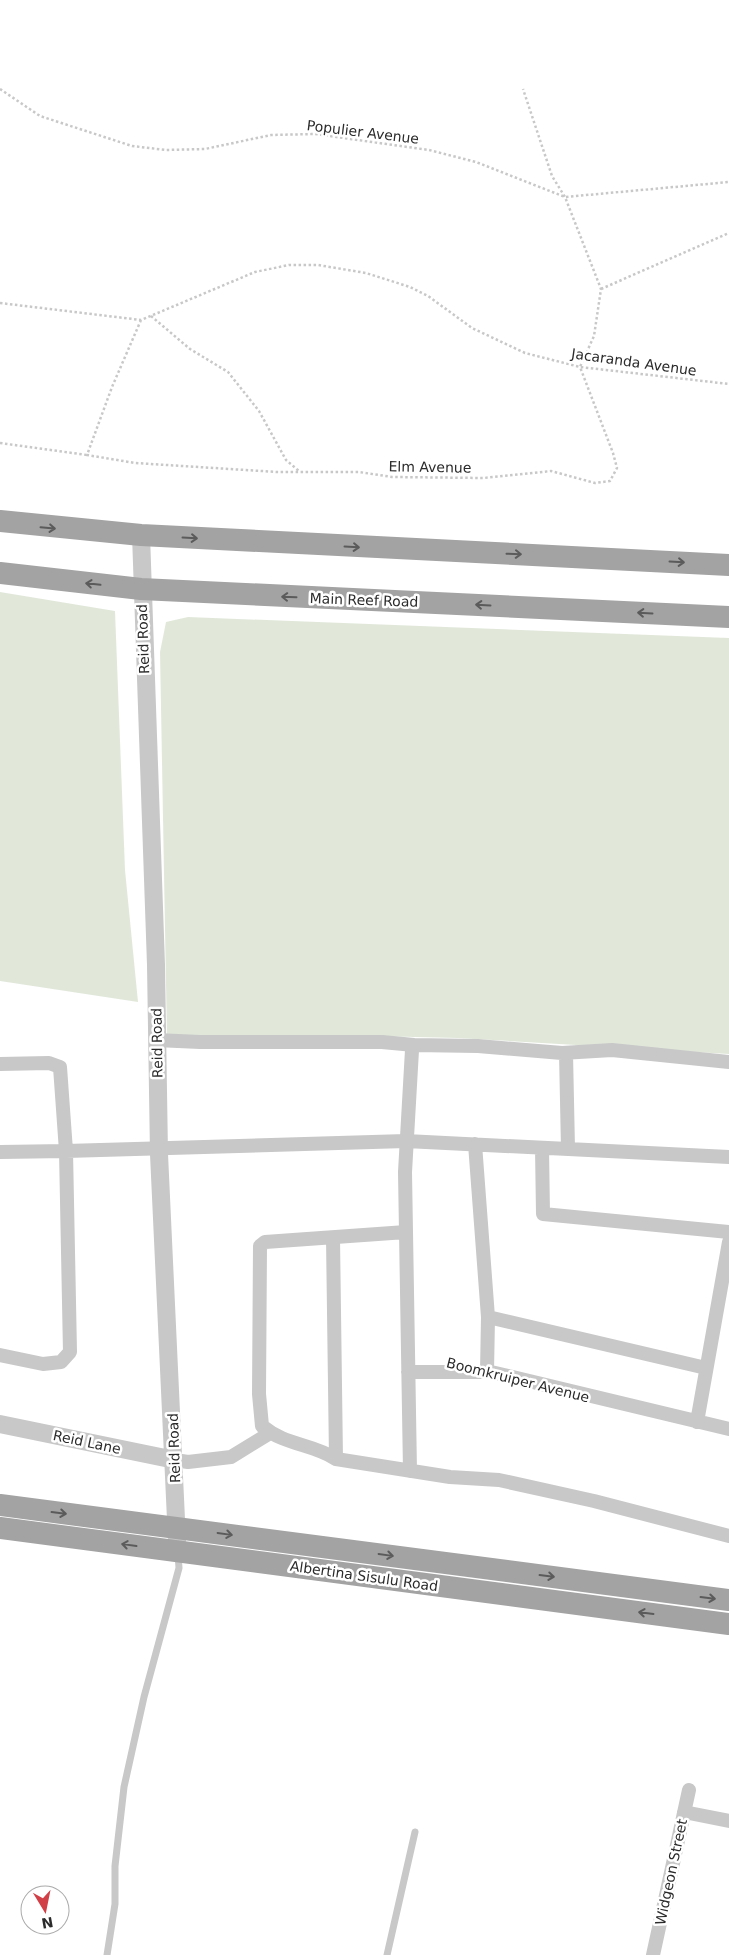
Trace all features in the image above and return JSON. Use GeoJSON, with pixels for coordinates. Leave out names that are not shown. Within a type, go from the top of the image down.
{"type":"FeatureCollection","features":[{"type":"Feature","properties":{"kind":"main road"},"geometry":{"type":"LineString","coordinates":[[0,521],[141,535],[729,564]]}},
{"type":"Feature","properties":{"kind":"main road","name":"Main Reef Road"},"geometry":{"type":"LineString","coordinates":[[0,572],[141,589],[729,617]]}},
{"type":"Feature","properties":{"kind":"main road","name":"Albertina Sisulu Road"},"geometry":{"type":"LineString","coordinates":[[0,1505],[729,1600]]}},
{"type":"Feature","properties":{"kind":"main road","name":"Albertina Sisulu Road"},"geometry":{"type":"LineString","coordinates":[[0,1528],[729,1624]]}},
{"type":"Feature","properties":{"kind":"street","name":"Reid Road"},"geometry":{"type":"LineString","coordinates":[[141,535],[141,589],[156,965],[159,1147],[177,1552]]}},
{"type":"Feature","properties":{"kind":"street"},"geometry":{"type":"LineString","coordinates":[[156,1040],[200,1042],[382,1042],[414,1046],[478,1046],[566,1053],[612,1050],[729,1062]]}},
{"type":"Feature","properties":{"kind":"street"},"geometry":{"type":"LineString","coordinates":[[410,1471],[406,1141],[412,1050]]}},
{"type":"Feature","properties":{"kind":"street"},"geometry":{"type":"LineString","coordinates":[[566,1053],[568,1149]]}},
{"type":"Feature","properties":{"kind":"street"},"geometry":{"type":"LineString","coordinates":[[0,1064],[49,1064],[60,1068],[66,1151],[70,1352],[62,1362],[43,1364],[0,1354]]}},
{"type":"Feature","properties":{"kind":"street"},"geometry":{"type":"LineString","coordinates":[[0,1152],[406,1141],[729,1157]]}},
{"type":"Feature","properties":{"kind":"street"},"geometry":{"type":"LineString","coordinates":[[475,1144],[488,1317],[487,1372]]}},
{"type":"Feature","properties":{"kind":"street"},"geometry":{"type":"LineString","coordinates":[[542,1148],[543,1214],[729,1232]]}},
{"type":"Feature","properties":{"kind":"street"},"geometry":{"type":"LineString","coordinates":[[406,1232],[265,1242],[260,1246],[259,1394],[262,1426],[276,1438],[323,1450],[336,1459],[410,1471],[499,1480],[594,1501],[729,1536]]}},
{"type":"Feature","properties":{"kind":"street"},"geometry":{"type":"LineString","coordinates":[[333,1238],[336,1459]]}},
{"type":"Feature","properties":{"kind":"street"},"geometry":{"type":"LineString","coordinates":[[696,1422],[729,1242]]}},
{"type":"Feature","properties":{"kind":"street"},"geometry":{"type":"LineString","coordinates":[[488,1317],[706,1368]]}},
{"type":"Feature","properties":{"kind":"street"},"geometry":{"type":"LineString","coordinates":[[408,1372],[487,1372],[729,1430]]}},
{"type":"Feature","properties":{"kind":"street","name":"Reid Lane"},"geometry":{"type":"LineString","coordinates":[[0,1424],[174,1460]]}},
{"type":"Feature","properties":{"kind":"street"},"geometry":{"type":"LineString","coordinates":[[174,1460],[188,1462],[232,1457],[270,1433]]}},
{"type":"Feature","properties":{"kind":"street","name":"Widgeon Street"},"geometry":{"type":"LineString","coordinates":[[653,1955],[688,1790]]}},
{"type":"Feature","properties":{"kind":"street"},"geometry":{"type":"LineString","coordinates":[[684,1812],[729,1821]]}},
{"type":"Feature","properties":{"kind":"lane"},"geometry":{"type":"LineString","coordinates":[[107,1955],[115,1904],[115,1866],[124,1787],[144,1697],[180,1568],[177,1552]]}},
{"type":"Feature","properties":{"kind":"lane"},"geometry":{"type":"LineString","coordinates":[[387,1955],[415,1832]]}},
{"type":"Feature","properties":{"kind":"path","name":"Populier Avenue"},"geometry":{"type":"LineString","coordinates":[[0,89],[40,116],[132,146],[166,150],[205,149],[272,135],[324,135],[438,152],[476,162],[565,197],[729,182]]}},
{"type":"Feature","properties":{"kind":"path"},"geometry":{"type":"LineString","coordinates":[[523,89],[552,176],[565,197],[601,289],[594,336],[580,367]]}},
{"type":"Feature","properties":{"kind":"path"},"geometry":{"type":"LineString","coordinates":[[601,289],[729,234]]}},
{"type":"Feature","properties":{"kind":"path","name":"Jacaranda Avenue"},"geometry":{"type":"LineString","coordinates":[[0,303],[141,320],[255,272],[289,265],[318,265],[366,273],[410,287],[428,296],[472,328],[502,344],[525,353],[580,367],[729,384]]}},
{"type":"Feature","properties":{"kind":"path"},"geometry":{"type":"LineString","coordinates":[[151,316],[190,349],[228,372],[259,411],[286,460],[300,472]]}},
{"type":"Feature","properties":{"kind":"path"},"geometry":{"type":"LineString","coordinates":[[87,455],[112,387],[141,320]]}},
{"type":"Feature","properties":{"kind":"path","name":"Elm Avenue"},"geometry":{"type":"LineString","coordinates":[[0,443],[135,463],[300,472],[359,472],[392,478],[484,478],[551,471],[595,483],[603,483],[610,480],[617,468],[580,367]]}},
{"type":"Feature","properties":{"kind":"shaded area"},"geometry":{"type":"Polygon","coordinates":[[[0,592],[115,611],[125,870],[138,1002],[0,981],[0,592]]]}},
{"type":"Feature","properties":{"kind":"shaded area"},"geometry":{"type":"Polygon","coordinates":[[[188,617],[729,638],[729,1054],[458,1038],[329,1035],[167,1039],[160,652],[166,622],[188,617]]]}}]}
